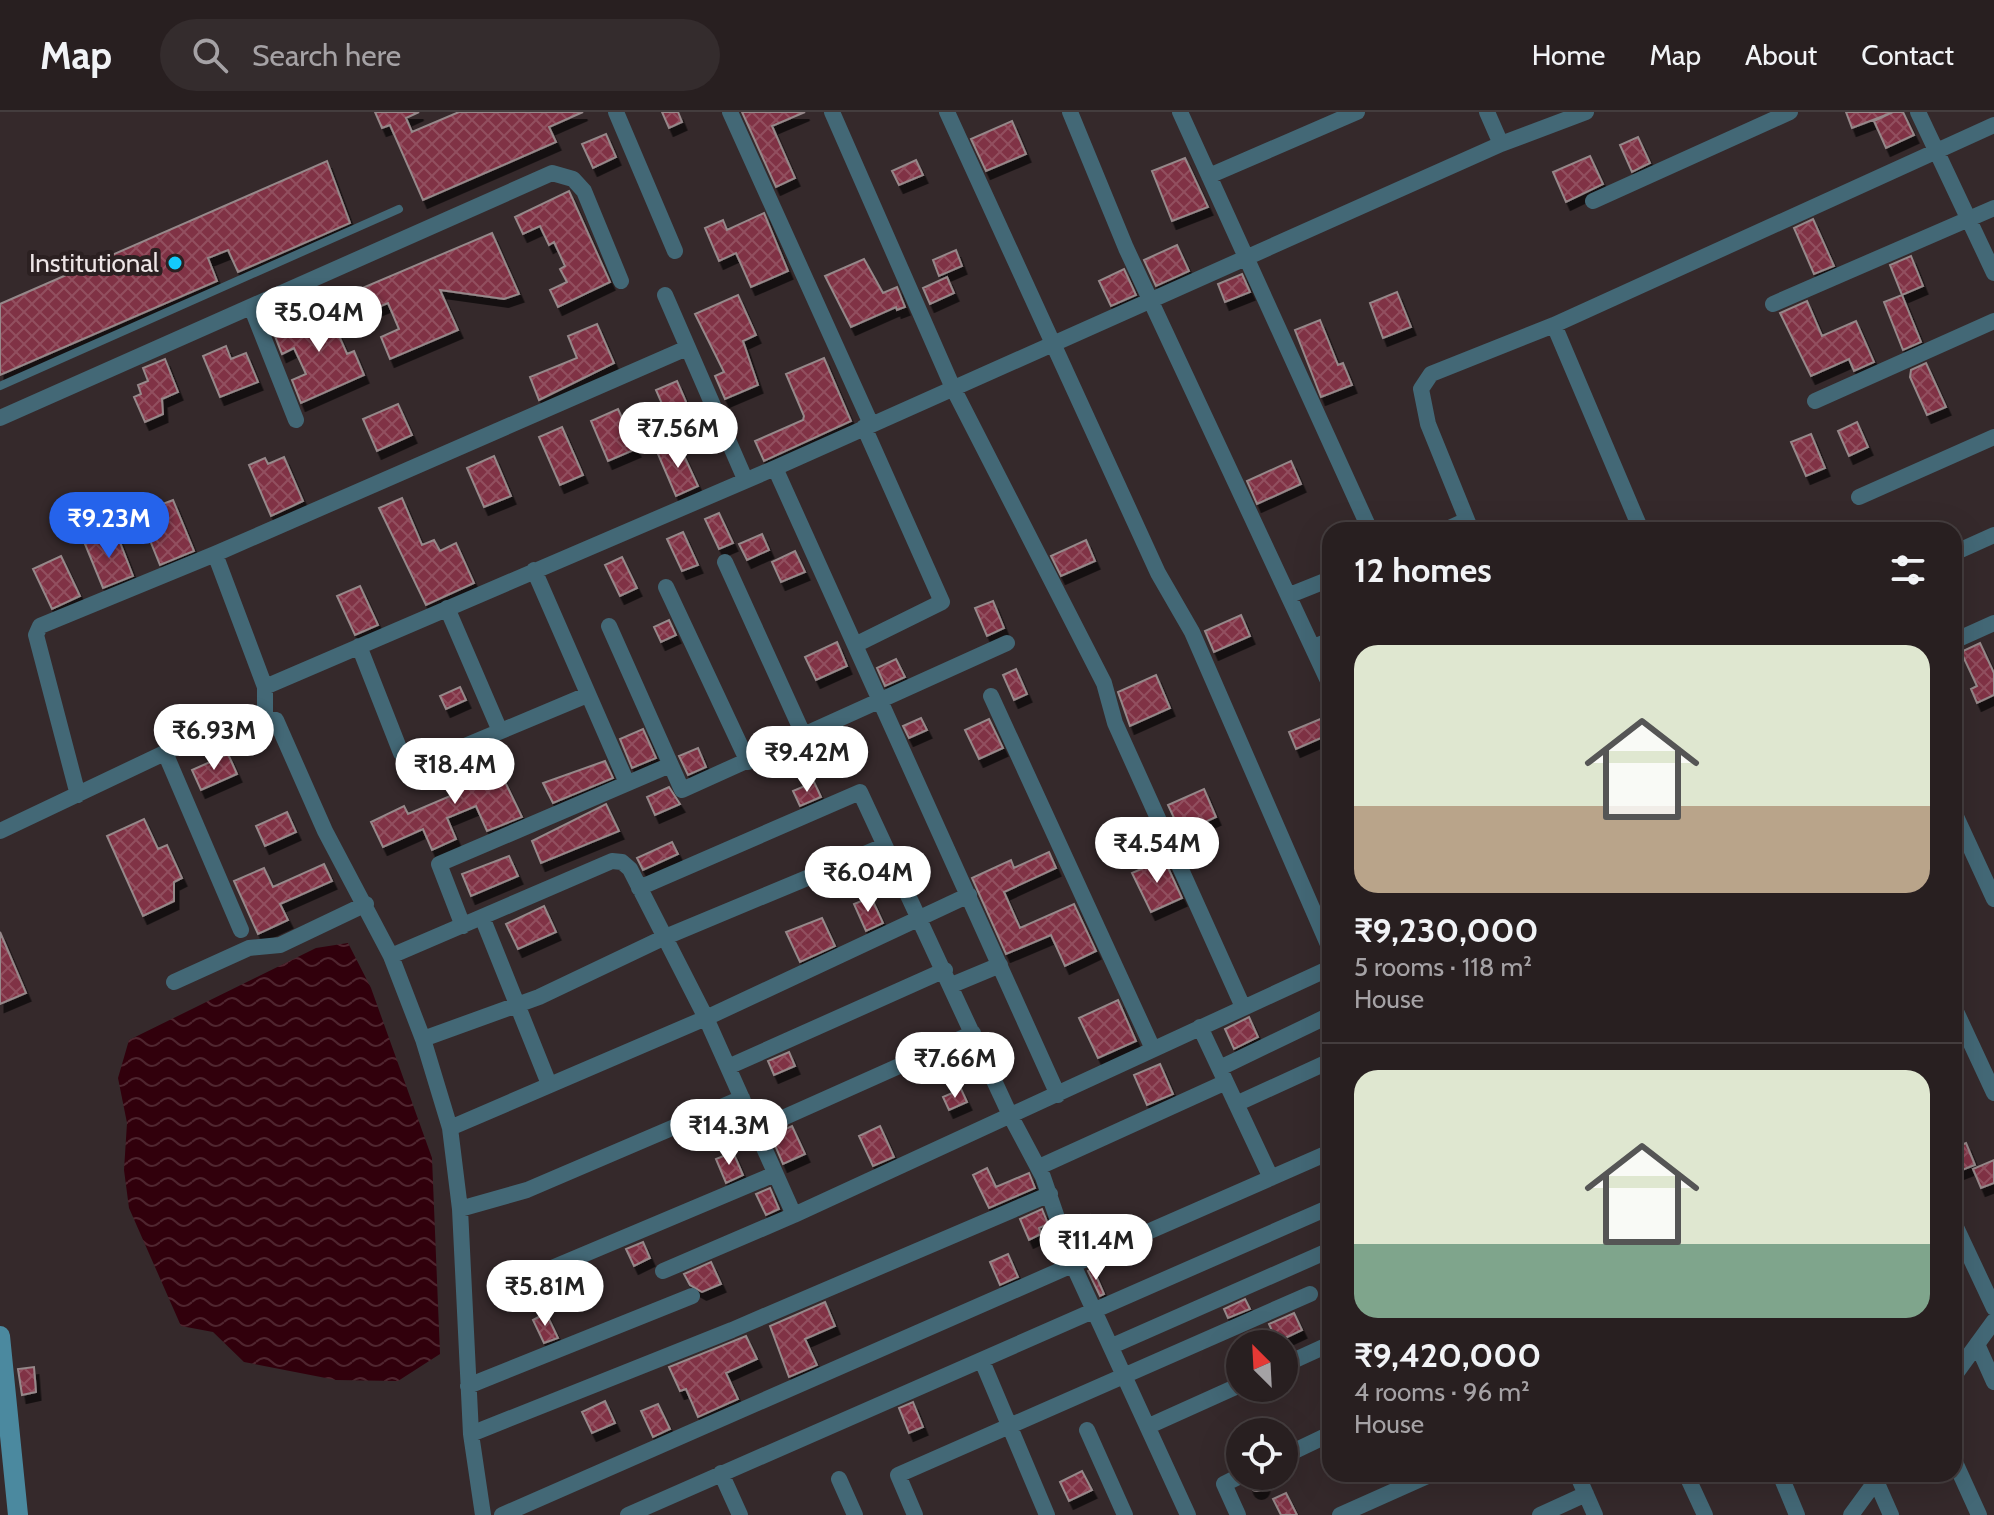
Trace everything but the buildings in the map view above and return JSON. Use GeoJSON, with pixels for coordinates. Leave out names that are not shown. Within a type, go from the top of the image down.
{"type":"FeatureCollection","features":[{"type":"Feature","properties":{"kind":"street"},"geometry":{"type":"LineString","coordinates":[[616,112],[675,251]]}},
{"type":"Feature","properties":{"kind":"street"},"geometry":{"type":"LineString","coordinates":[[730,112],[942,602],[857,644]]}},
{"type":"Feature","properties":{"kind":"street"},"geometry":{"type":"LineString","coordinates":[[832,112],[953,388],[1104,683],[1115,723],[1243,1007]]}},
{"type":"Feature","properties":{"kind":"street"},"geometry":{"type":"LineString","coordinates":[[947,112],[1158,573],[1192,632],[1322,931]]}},
{"type":"Feature","properties":{"kind":"street"},"geometry":{"type":"LineString","coordinates":[[1070,112],[1150,300],[1322,666]]}},
{"type":"Feature","properties":{"kind":"street"},"geometry":{"type":"LineString","coordinates":[[1180,112],[1366,522]]}},
{"type":"Feature","properties":{"kind":"street"},"geometry":{"type":"LineString","coordinates":[[1209,176],[1357,112]]}},
{"type":"Feature","properties":{"kind":"street"},"geometry":{"type":"LineString","coordinates":[[1487,112],[1501,144]]}},
{"type":"Feature","properties":{"kind":"street"},"geometry":{"type":"LineString","coordinates":[[265,687],[775,468],[1501,144],[1586,112]]}},
{"type":"Feature","properties":{"kind":"street"},"geometry":{"type":"LineString","coordinates":[[1593,201],[1790,112]]}},
{"type":"Feature","properties":{"kind":"street"},"geometry":{"type":"LineString","coordinates":[[1918,112],[1994,273]]}},
{"type":"Feature","properties":{"kind":"street"},"geometry":{"type":"LineString","coordinates":[[1468,522],[1428,424],[1421,389],[1424,381],[1450,365],[1554,325],[1994,125]]}},
{"type":"Feature","properties":{"kind":"street"},"geometry":{"type":"LineString","coordinates":[[0,418],[252,309],[552,173],[573,179],[584,191],[621,281]]}},
{"type":"Feature","properties":{"kind":"street"},"geometry":{"type":"LineString","coordinates":[[1773,304],[1994,208]]}},
{"type":"Feature","properties":{"kind":"street"},"geometry":{"type":"LineString","coordinates":[[665,295],[745,479]]}},
{"type":"Feature","properties":{"kind":"street"},"geometry":{"type":"LineString","coordinates":[[252,309],[296,420]]}},
{"type":"Feature","properties":{"kind":"street"},"geometry":{"type":"LineString","coordinates":[[1815,401],[1994,321]]}},
{"type":"Feature","properties":{"kind":"street"},"geometry":{"type":"LineString","coordinates":[[1554,325],[1638,522]]}},
{"type":"Feature","properties":{"kind":"street"},"geometry":{"type":"LineString","coordinates":[[78,795],[36,630],[687,348]]}},
{"type":"Feature","properties":{"kind":"street"},"geometry":{"type":"LineString","coordinates":[[1859,497],[1994,437]]}},
{"type":"Feature","properties":{"kind":"street"},"geometry":{"type":"LineString","coordinates":[[775,468],[1058,1095]]}},
{"type":"Feature","properties":{"kind":"street"},"geometry":{"type":"LineString","coordinates":[[1962,549],[1994,535]]}},
{"type":"Feature","properties":{"kind":"street"},"geometry":{"type":"LineString","coordinates":[[215,554],[265,687],[265,715]]}},
{"type":"Feature","properties":{"kind":"street"},"geometry":{"type":"LineString","coordinates":[[725,562],[804,736]]}},
{"type":"Feature","properties":{"kind":"street"},"geometry":{"type":"LineString","coordinates":[[534,570],[627,783]]}},
{"type":"Feature","properties":{"kind":"street"},"geometry":{"type":"LineString","coordinates":[[1290,595],[1322,582]]}},
{"type":"Feature","properties":{"kind":"street"},"geometry":{"type":"LineString","coordinates":[[666,587],[748,762]]}},
{"type":"Feature","properties":{"kind":"street"},"geometry":{"type":"LineString","coordinates":[[447,608],[500,731]]}},
{"type":"Feature","properties":{"kind":"street"},"geometry":{"type":"LineString","coordinates":[[1962,637],[1994,623]]}},
{"type":"Feature","properties":{"kind":"street"},"geometry":{"type":"LineString","coordinates":[[609,626],[668,766],[682,790],[1007,643]]}},
{"type":"Feature","properties":{"kind":"street"},"geometry":{"type":"LineString","coordinates":[[1314,647],[1322,644]]}},
{"type":"Feature","properties":{"kind":"street"},"geometry":{"type":"LineString","coordinates":[[359,646],[401,753],[408,761],[420,765],[587,695]]}},
{"type":"Feature","properties":{"kind":"street"},"geometry":{"type":"LineString","coordinates":[[991,696],[1153,1049]]}},
{"type":"Feature","properties":{"kind":"street"},"geometry":{"type":"LineString","coordinates":[[0,831],[166,755],[234,720],[252,714],[276,720],[325,831],[391,956],[423,1039],[450,1128],[460,1209],[471,1434],[483,1515]]}},
{"type":"Feature","properties":{"kind":"street"},"geometry":{"type":"LineString","coordinates":[[166,755],[241,930]]}},
{"type":"Feature","properties":{"kind":"street"},"geometry":{"type":"LineString","coordinates":[[463,926],[439,864],[668,766]]}},
{"type":"Feature","properties":{"kind":"street"},"geometry":{"type":"LineString","coordinates":[[639,888],[860,792],[949,977],[1010,1115],[1039,1167],[1074,1267],[1126,1374],[1188,1515]]}},
{"type":"Feature","properties":{"kind":"street"},"geometry":{"type":"LineString","coordinates":[[1962,829],[1994,899]]}},
{"type":"Feature","properties":{"kind":"street"},"geometry":{"type":"LineString","coordinates":[[423,1039],[518,1005],[663,938],[884,846]]}},
{"type":"Feature","properties":{"kind":"street"},"geometry":{"type":"LineString","coordinates":[[391,956],[612,861],[622,862],[630,869],[706,1018],[794,1215]]}},
{"type":"Feature","properties":{"kind":"street"},"geometry":{"type":"LineString","coordinates":[[450,1128],[706,1018],[969,895]]}},
{"type":"Feature","properties":{"kind":"street"},"geometry":{"type":"LineString","coordinates":[[174,982],[249,948],[280,945],[366,904]]}},
{"type":"Feature","properties":{"kind":"street"},"geometry":{"type":"LineString","coordinates":[[482,917],[549,1084]]}},
{"type":"Feature","properties":{"kind":"street"},"geometry":{"type":"LineString","coordinates":[[728,1067],[949,977],[1000,965]]}},
{"type":"Feature","properties":{"kind":"street"},"geometry":{"type":"LineString","coordinates":[[663,1271],[794,1215],[1322,972]]}},
{"type":"Feature","properties":{"kind":"street"},"geometry":{"type":"LineString","coordinates":[[1039,1167],[1223,1075],[1322,1019]]}},
{"type":"Feature","properties":{"kind":"street"},"geometry":{"type":"LineString","coordinates":[[1962,1024],[1994,1093]]}},
{"type":"Feature","properties":{"kind":"street"},"geometry":{"type":"LineString","coordinates":[[1200,1027],[1271,1178]]}},
{"type":"Feature","properties":{"kind":"street"},"geometry":{"type":"LineString","coordinates":[[756,1130],[973,1033]]}},
{"type":"Feature","properties":{"kind":"street"},"geometry":{"type":"LineString","coordinates":[[1236,1104],[1322,1065]]}},
{"type":"Feature","properties":{"kind":"street"},"geometry":{"type":"LineString","coordinates":[[460,1209],[527,1190],[742,1098]]}},
{"type":"Feature","properties":{"kind":"street"},"geometry":{"type":"LineString","coordinates":[[502,1515],[1074,1267],[1322,1156]]}},
{"type":"Feature","properties":{"kind":"street"},"geometry":{"type":"LineString","coordinates":[[528,1278],[775,1174]]}},
{"type":"Feature","properties":{"kind":"street"},"geometry":{"type":"LineString","coordinates":[[471,1434],[732,1330],[1050,1194]]}},
{"type":"Feature","properties":{"kind":"street"},"geometry":{"type":"LineString","coordinates":[[628,1515],[1322,1211]]}},
{"type":"Feature","properties":{"kind":"street"},"geometry":{"type":"LineString","coordinates":[[1962,1240],[1994,1308]]}},
{"type":"Feature","properties":{"kind":"street"},"geometry":{"type":"LineString","coordinates":[[1112,1346],[1322,1254]]}},
{"type":"Feature","properties":{"kind":"street"},"geometry":{"type":"LineString","coordinates":[[915,1515],[898,1475],[1310,1294]]}},
{"type":"Feature","properties":{"kind":"street"},"geometry":{"type":"LineString","coordinates":[[468,1386],[692,1296]]}},
{"type":"Feature","properties":{"kind":"street"},"geometry":{"type":"LineString","coordinates":[[1962,1365],[1994,1321]]}},
{"type":"Feature","properties":{"kind":"street"},"geometry":{"type":"LineString","coordinates":[[0,1336],[18,1515]]}},
{"type":"Feature","properties":{"kind":"street"},"geometry":{"type":"LineString","coordinates":[[1977,1344],[1994,1382]]}},
{"type":"Feature","properties":{"kind":"street"},"geometry":{"type":"LineString","coordinates":[[1298,1359],[1322,1348]]}},
{"type":"Feature","properties":{"kind":"street"},"geometry":{"type":"LineString","coordinates":[[982,1361],[1047,1515]]}},
{"type":"Feature","properties":{"kind":"street"},"geometry":{"type":"LineString","coordinates":[[1149,1426],[1226,1391]]}},
{"type":"Feature","properties":{"kind":"street"},"geometry":{"type":"LineString","coordinates":[[1087,1430],[1125,1515]]}},
{"type":"Feature","properties":{"kind":"street"},"geometry":{"type":"LineString","coordinates":[[1298,1449],[1322,1438]]}},
{"type":"Feature","properties":{"kind":"street"},"geometry":{"type":"LineString","coordinates":[[721,1473],[740,1515]]}},
{"type":"Feature","properties":{"kind":"street"},"geometry":{"type":"LineString","coordinates":[[1962,1478],[1979,1515]]}},
{"type":"Feature","properties":{"kind":"street"},"geometry":{"type":"LineString","coordinates":[[839,1479],[855,1515]]}},
{"type":"Feature","properties":{"kind":"street"},"geometry":{"type":"LineString","coordinates":[[1340,1515],[1414,1482]]}},
{"type":"Feature","properties":{"kind":"street"},"geometry":{"type":"LineString","coordinates":[[1581,1482],[1595,1515]]}},
{"type":"Feature","properties":{"kind":"street"},"geometry":{"type":"LineString","coordinates":[[1690,1482],[1705,1515]]}},
{"type":"Feature","properties":{"kind":"street"},"geometry":{"type":"LineString","coordinates":[[1783,1482],[1797,1515]]}},
{"type":"Feature","properties":{"kind":"street"},"geometry":{"type":"LineString","coordinates":[[1851,1515],[1876,1482]]}},
{"type":"Feature","properties":{"kind":"street"},"geometry":{"type":"LineString","coordinates":[[1880,1482],[1891,1515]]}},
{"type":"Feature","properties":{"kind":"street"},"geometry":{"type":"LineString","coordinates":[[1227,1490],[1238,1515]]}},
{"type":"Feature","properties":{"kind":"street"},"geometry":{"type":"LineString","coordinates":[[1540,1515],[1586,1494]]}},
{"type":"Feature","properties":{"kind":"lane"},"geometry":{"type":"LineString","coordinates":[[0,386],[399,209]]}},
{"type":"Feature","properties":{"kind":"water"},"geometry":{"type":"Polygon","coordinates":[[[348,943],[371,988],[432,1158],[440,1354],[398,1381],[336,1380],[244,1362],[213,1332],[181,1326],[129,1208],[124,1170],[127,1123],[118,1078],[129,1040],[316,948],[348,943]]]}},
{"type":"Feature","properties":{"kind":"place","name":"Institutional"},"geometry":{"type":"Point","coordinates":[175,263]}}]}
